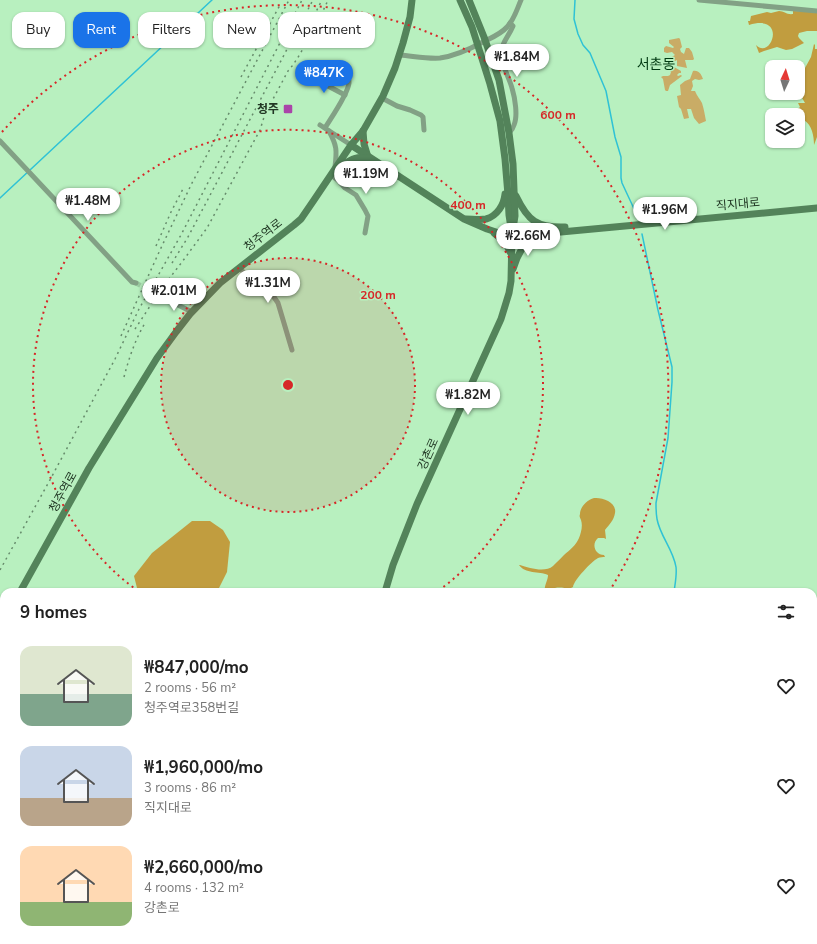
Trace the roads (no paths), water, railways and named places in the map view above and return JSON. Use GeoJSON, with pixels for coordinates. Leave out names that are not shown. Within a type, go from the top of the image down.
{"type":"FeatureCollection","features":[{"type":"Feature","properties":{"kind":"main road","name":"청주역로"},"geometry":{"type":"LineString","coordinates":[[22,588],[89,468],[176,332],[192,312],[220,283],[294,226],[363,131],[389,84],[400,55],[410,17],[412,0]]}},
{"type":"Feature","properties":{"kind":"main road"},"geometry":{"type":"LineString","coordinates":[[460,0],[478,44],[500,121],[512,235]]}},
{"type":"Feature","properties":{"kind":"main road"},"geometry":{"type":"LineString","coordinates":[[469,0],[498,80],[509,133],[513,164],[515,216],[512,235]]}},
{"type":"Feature","properties":{"kind":"main road"},"geometry":{"type":"LineString","coordinates":[[333,172],[354,158],[370,158],[364,144],[363,131]]}},
{"type":"Feature","properties":{"kind":"main road","name":"직지대로"},"geometry":{"type":"LineString","coordinates":[[351,146],[464,219],[481,227],[512,235],[817,208]]}},
{"type":"Feature","properties":{"kind":"main road"},"geometry":{"type":"LineString","coordinates":[[464,219],[486,219],[493,216],[499,210],[504,201],[507,180]]}},
{"type":"Feature","properties":{"kind":"main road"},"geometry":{"type":"LineString","coordinates":[[514,193],[522,210],[532,221],[551,227],[571,226],[581,230]]}},
{"type":"Feature","properties":{"kind":"main road"},"geometry":{"type":"LineString","coordinates":[[493,231],[506,243],[512,256]]}},
{"type":"Feature","properties":{"kind":"main road"},"geometry":{"type":"LineString","coordinates":[[511,275],[517,258],[525,243],[537,233]]}},
{"type":"Feature","properties":{"kind":"main road","name":"강촌로"},"geometry":{"type":"LineString","coordinates":[[386,588],[393,565],[417,504],[501,319],[510,293],[512,235]]}},
{"type":"Feature","properties":{"kind":"street"},"geometry":{"type":"LineString","coordinates":[[400,55],[440,58],[453,55],[485,41],[499,34],[506,28],[516,13],[521,0]]}},
{"type":"Feature","properties":{"kind":"street"},"geometry":{"type":"LineString","coordinates":[[699,0],[817,11]]}},
{"type":"Feature","properties":{"kind":"street"},"geometry":{"type":"LineString","coordinates":[[509,133],[515,124],[516,108],[512,88],[506,73],[502,56],[503,44],[513,26],[510,23]]}},
{"type":"Feature","properties":{"kind":"street"},"geometry":{"type":"LineString","coordinates":[[322,63],[346,77],[349,83],[345,95],[325,128]]}},
{"type":"Feature","properties":{"kind":"street"},"geometry":{"type":"LineString","coordinates":[[311,77],[345,95]]}},
{"type":"Feature","properties":{"kind":"street"},"geometry":{"type":"LineString","coordinates":[[382,98],[397,106],[421,115],[423,117],[424,130]]}},
{"type":"Feature","properties":{"kind":"street"},"geometry":{"type":"LineString","coordinates":[[325,128],[351,146]]}},
{"type":"Feature","properties":{"kind":"street"},"geometry":{"type":"LineString","coordinates":[[325,128],[334,141],[337,153],[333,172],[339,182],[356,195],[368,216],[365,233]]}},
{"type":"Feature","properties":{"kind":"street"},"geometry":{"type":"LineString","coordinates":[[0,141],[132,282],[136,283]]}},
{"type":"Feature","properties":{"kind":"street"},"geometry":{"type":"LineString","coordinates":[[240,268],[248,278],[259,274],[278,303],[292,350]]}},
{"type":"Feature","properties":{"kind":"street"},"geometry":{"type":"LineString","coordinates":[[164,298],[192,312]]}},
{"type":"Feature","properties":{"kind":"waterway"},"geometry":{"type":"LineString","coordinates":[[0,198],[212,0]]}},
{"type":"Feature","properties":{"kind":"waterway"},"geometry":{"type":"LineString","coordinates":[[575,0],[574,19],[578,34],[583,45],[590,53],[606,91],[615,137],[621,157],[622,183],[636,213]]}},
{"type":"Feature","properties":{"kind":"waterway"},"geometry":{"type":"LineString","coordinates":[[642,234],[672,367],[668,438],[656,507],[659,525],[676,567],[674,588]]}},
{"type":"Feature","properties":{"kind":"tunnel"},"geometry":{"type":"LineString","coordinates":[[136,283],[164,298]]}},
{"type":"Feature","properties":{"kind":"railway"},"geometry":{"type":"LineString","coordinates":[[121,336],[192,183],[289,0]]}},
{"type":"Feature","properties":{"kind":"railway"},"geometry":{"type":"LineString","coordinates":[[0,570],[115,359],[139,309],[181,235],[302,0]]}},
{"type":"Feature","properties":{"kind":"railway"},"geometry":{"type":"LineString","coordinates":[[172,263],[188,237],[313,0]]}},
{"type":"Feature","properties":{"kind":"railway"},"geometry":{"type":"LineString","coordinates":[[316,12],[322,0]]}},
{"type":"Feature","properties":{"kind":"railway"},"geometry":{"type":"LineString","coordinates":[[135,329],[162,288],[207,228],[260,130],[265,114],[288,71],[296,61],[307,42],[328,0]]}},
{"type":"Feature","properties":{"kind":"railway"},"geometry":{"type":"LineString","coordinates":[[241,77],[280,5]]}},
{"type":"Feature","properties":{"kind":"railway"},"geometry":{"type":"LineString","coordinates":[[156,246],[184,187]]}},
{"type":"Feature","properties":{"kind":"railway"},"geometry":{"type":"LineString","coordinates":[[124,377],[138,336],[145,323]]}},
{"type":"Feature","properties":{"kind":"place","name":"청주"},"geometry":{"type":"Point","coordinates":[288,109]}},
{"type":"Feature","properties":{"kind":"district","name":"서촌동"},"geometry":{"type":"Point","coordinates":[656,64]}}]}
